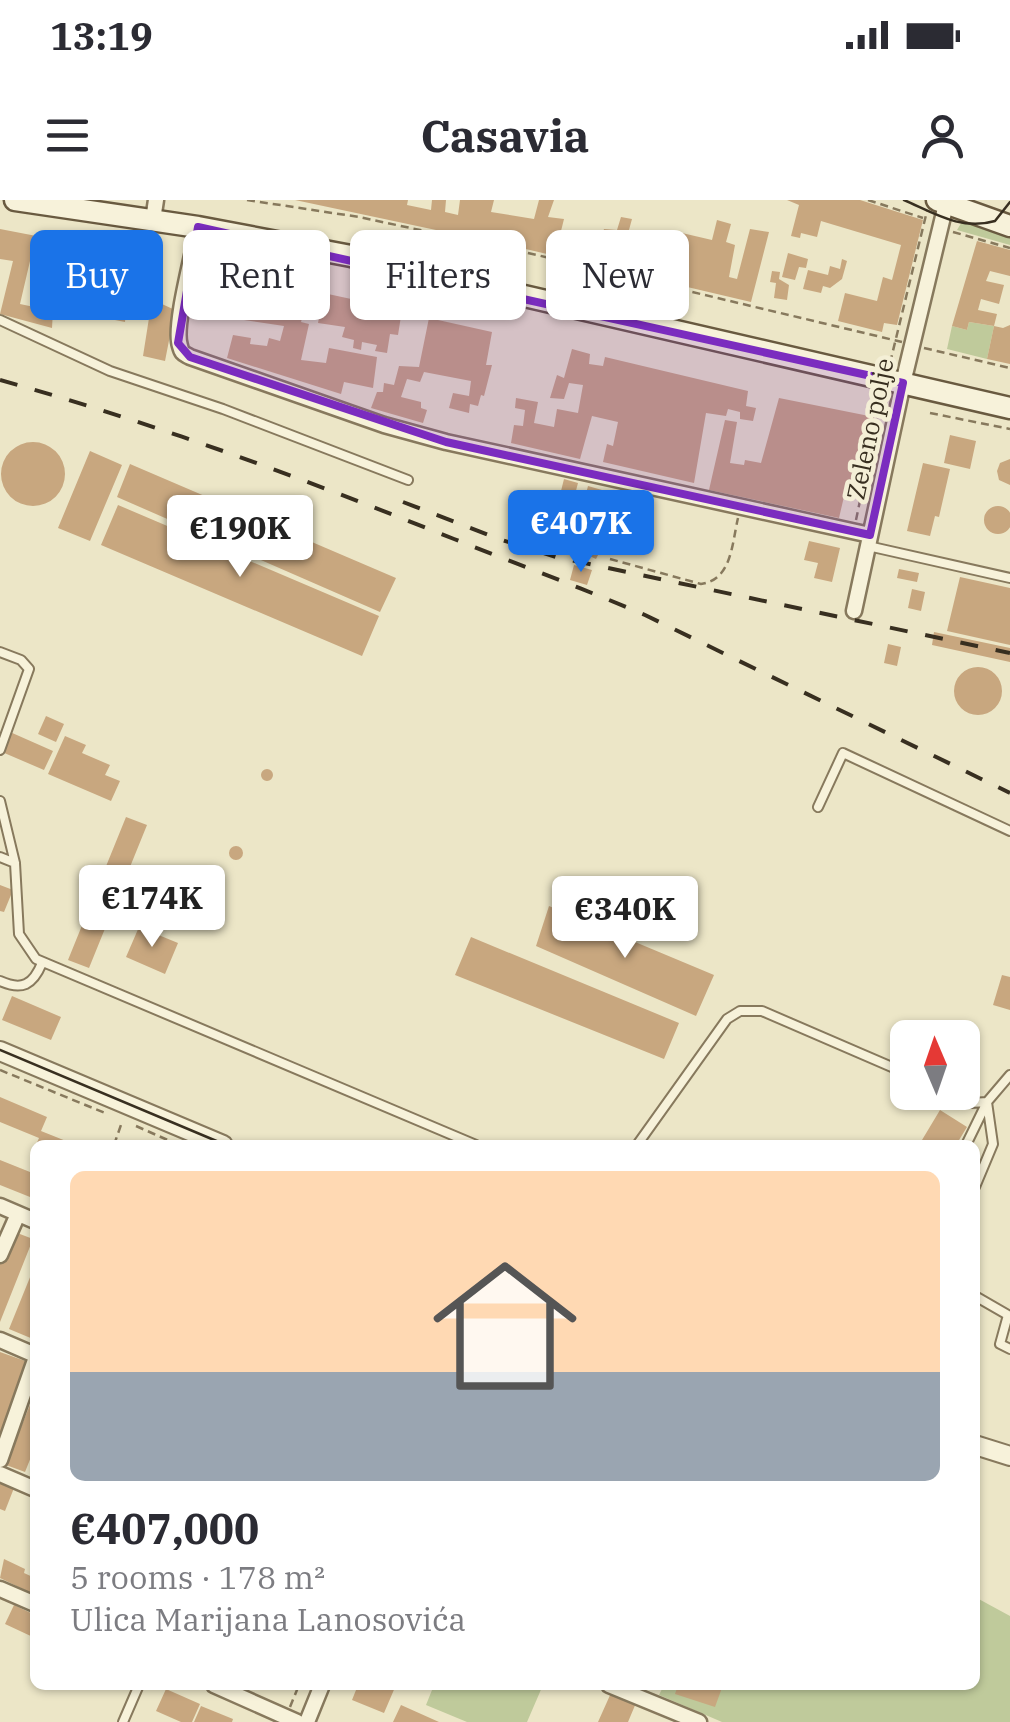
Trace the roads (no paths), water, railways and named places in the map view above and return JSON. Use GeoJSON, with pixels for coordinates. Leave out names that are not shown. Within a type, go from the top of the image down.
{"type":"FeatureCollection","features":[{"type":"Feature","properties":{"kind":"main road"},"geometry":{"type":"LineString","coordinates":[[15,200],[154,210],[198,227],[352,256],[1010,408]]}},
{"type":"Feature","properties":{"kind":"main road"},"geometry":{"type":"LineString","coordinates":[[943,201],[1010,226]]}},
{"type":"Feature","properties":{"kind":"street","name":"Zeleno polje"},"geometry":{"type":"LineString","coordinates":[[854,611],[943,201]]}},
{"type":"Feature","properties":{"kind":"street"},"geometry":{"type":"LineString","coordinates":[[198,227],[179,323],[178,342],[190,358],[384,425],[446,442],[741,506],[869,540]]}},
{"type":"Feature","properties":{"kind":"street"},"geometry":{"type":"LineString","coordinates":[[0,1051],[211,1140]]}},
{"type":"Feature","properties":{"kind":"street"},"geometry":{"type":"LineString","coordinates":[[0,1206],[30,1219]]}},
{"type":"Feature","properties":{"kind":"street"},"geometry":{"type":"LineString","coordinates":[[0,1256],[18,1214]]}},
{"type":"Feature","properties":{"kind":"street"},"geometry":{"type":"LineString","coordinates":[[0,1340],[30,1355]]}},
{"type":"Feature","properties":{"kind":"street"},"geometry":{"type":"LineString","coordinates":[[0,1460],[30,1372]]}},
{"type":"Feature","properties":{"kind":"street"},"geometry":{"type":"LineString","coordinates":[[980,1446],[1010,1456]]}},
{"type":"Feature","properties":{"kind":"street"},"geometry":{"type":"LineString","coordinates":[[0,1474],[30,1486]]}},
{"type":"Feature","properties":{"kind":"street"},"geometry":{"type":"LineString","coordinates":[[0,1589],[30,1602]]}},
{"type":"Feature","properties":{"kind":"street"},"geometry":{"type":"LineString","coordinates":[[225,1690],[291,1720]]}},
{"type":"Feature","properties":{"kind":"street"},"geometry":{"type":"LineString","coordinates":[[307,1722],[320,1690]]}},
{"type":"Feature","properties":{"kind":"street"},"geometry":{"type":"LineString","coordinates":[[620,1690],[698,1722]]}},
{"type":"Feature","properties":{"kind":"street"},"geometry":{"type":"LineString","coordinates":[[643,1700],[648,1690]]}},
{"type":"Feature","properties":{"kind":"lane"},"geometry":{"type":"LineString","coordinates":[[0,320],[110,371],[223,409],[408,480]]}},
{"type":"Feature","properties":{"kind":"lane"},"geometry":{"type":"LineString","coordinates":[[869,540],[1010,578]]}},
{"type":"Feature","properties":{"kind":"lane"},"geometry":{"type":"LineString","coordinates":[[0,652],[21,660],[28,669],[0,750]]}},
{"type":"Feature","properties":{"kind":"lane"},"geometry":{"type":"LineString","coordinates":[[818,808],[844,753],[1010,831]]}},
{"type":"Feature","properties":{"kind":"lane"},"geometry":{"type":"LineString","coordinates":[[0,801],[15,863],[19,934],[31,954],[42,963],[93,981],[464,1140]]}},
{"type":"Feature","properties":{"kind":"lane"},"geometry":{"type":"LineString","coordinates":[[0,857],[15,863]]}},
{"type":"Feature","properties":{"kind":"lane"},"geometry":{"type":"LineString","coordinates":[[0,982],[14,987],[28,985],[36,979],[42,963]]}},
{"type":"Feature","properties":{"kind":"lane"},"geometry":{"type":"LineString","coordinates":[[641,1140],[727,1019],[740,1011],[762,1011],[890,1066]]}},
{"type":"Feature","properties":{"kind":"lane"},"geometry":{"type":"LineString","coordinates":[[969,1140],[988,1102],[1010,1075]]}},
{"type":"Feature","properties":{"kind":"lane"},"geometry":{"type":"LineString","coordinates":[[980,1102],[988,1102]]}},
{"type":"Feature","properties":{"kind":"lane"},"geometry":{"type":"LineString","coordinates":[[980,1175],[993,1144],[988,1102]]}},
{"type":"Feature","properties":{"kind":"lane"},"geometry":{"type":"LineString","coordinates":[[980,1299],[1008,1315],[1000,1344],[1010,1349]]}},
{"type":"Feature","properties":{"kind":"lane"},"geometry":{"type":"LineString","coordinates":[[124,1722],[137,1690]]}},
{"type":"Feature","properties":{"kind":"tram line"},"geometry":{"type":"LineString","coordinates":[[904,200],[948,219],[971,224],[995,221],[1010,202]]}},
{"type":"Feature","properties":{"kind":"tram line"},"geometry":{"type":"LineString","coordinates":[[0,1050],[214,1140]]}},
{"type":"Feature","properties":{"kind":"railway"},"geometry":{"type":"LineString","coordinates":[[0,380],[229,453],[597,595],[1010,793]]}},
{"type":"Feature","properties":{"kind":"railway"},"geometry":{"type":"LineString","coordinates":[[403,502],[556,557],[1010,653]]}}]}
